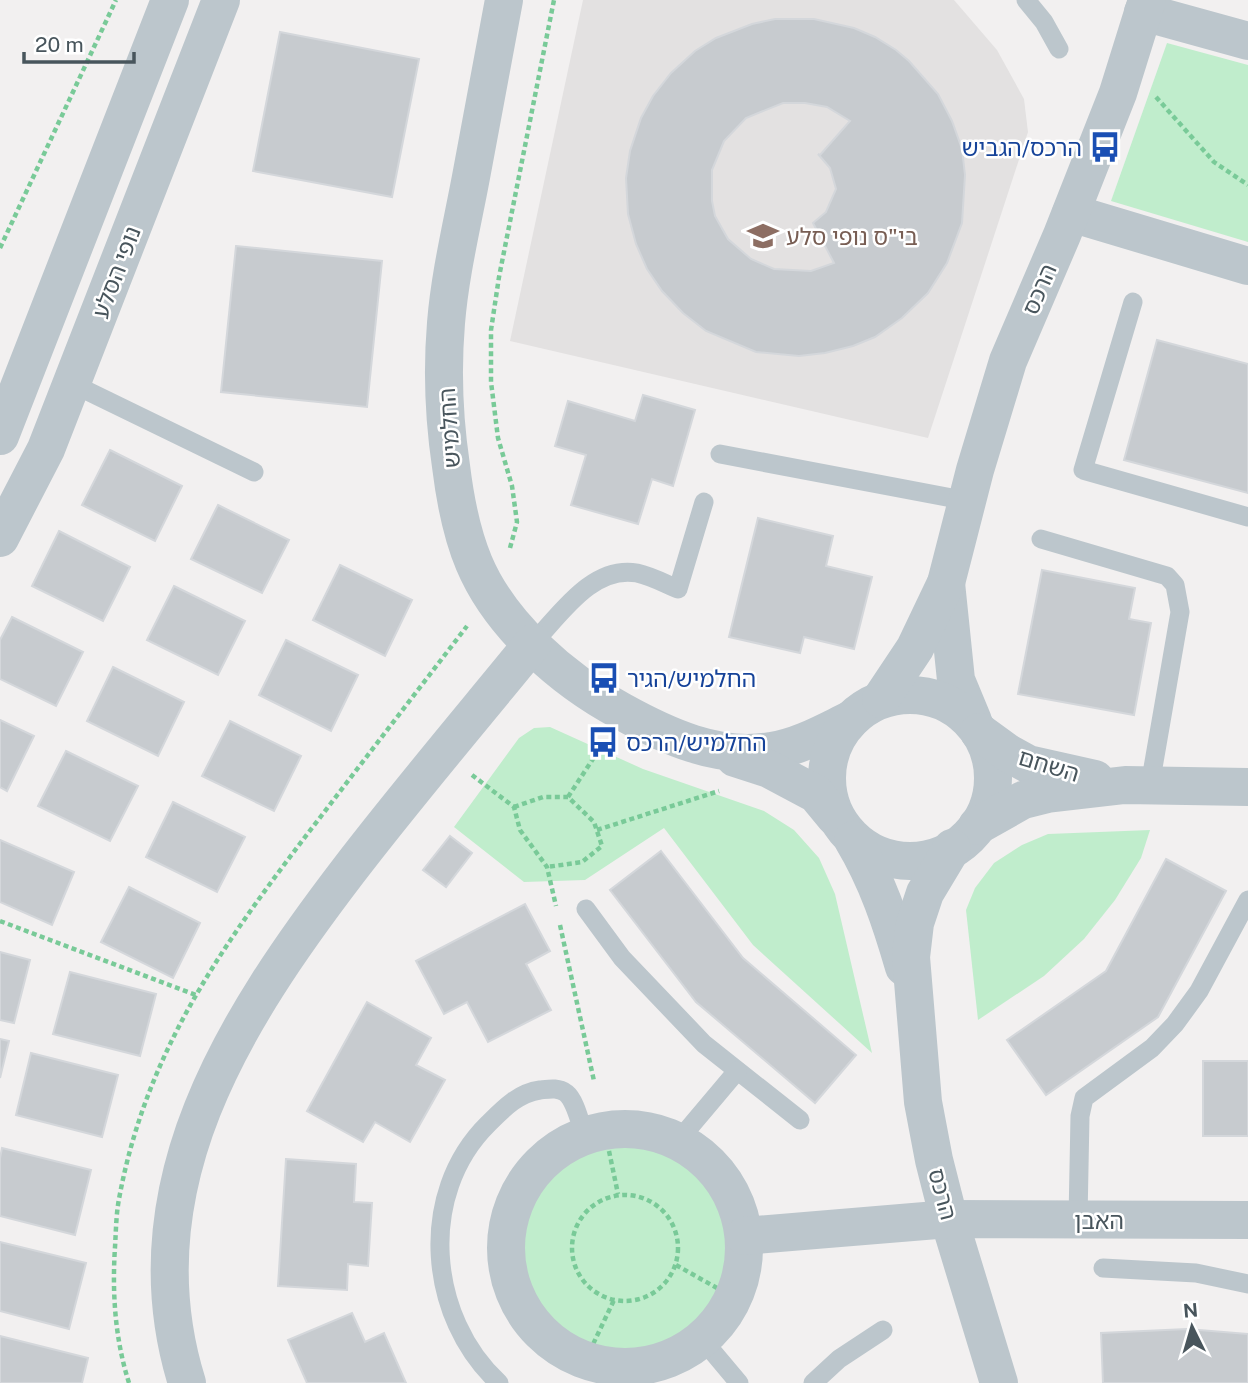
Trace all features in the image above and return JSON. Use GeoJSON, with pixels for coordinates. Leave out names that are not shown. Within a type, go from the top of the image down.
{"type":"FeatureCollection","features":[{"type":"Feature","properties":{"kind":"street","name":"נופי הסלע"},"geometry":{"type":"LineString","coordinates":[[0,436],[170,0]]}},
{"type":"Feature","properties":{"kind":"street","name":"נופי הסלע"},"geometry":{"type":"LineString","coordinates":[[0,538],[46,449],[73,384],[221,0]]}},
{"type":"Feature","properties":{"kind":"street","name":"החלמיש"},"geometry":{"type":"LineString","coordinates":[[504,0],[446,322],[445,423],[458,516],[474,564],[491,595],[556,667],[587,692],[676,739],[741,753],[772,751],[804,742],[850,720]]}},
{"type":"Feature","properties":{"kind":"street"},"geometry":{"type":"LineString","coordinates":[[1145,6],[1248,41]]}},
{"type":"Feature","properties":{"kind":"street","name":"הרכס"},"geometry":{"type":"LineString","coordinates":[[881,699],[915,648],[946,583],[1009,361],[1071,213],[1127,65],[1145,6]]}},
{"type":"Feature","properties":{"kind":"street"},"geometry":{"type":"LineString","coordinates":[[1071,213],[1248,266]]}},
{"type":"Feature","properties":{"kind":"street","name":"הרכס"},"geometry":{"type":"LineString","coordinates":[[946,583],[956,680],[976,727]]}},
{"type":"Feature","properties":{"kind":"street"},"geometry":{"type":"LineString","coordinates":[[187,1383],[172,1318],[169,1265],[173,1210],[189,1144],[213,1081],[250,1011],[300,934],[374,838],[533,643]]}},
{"type":"Feature","properties":{"kind":"street"},"geometry":{"type":"LineString","coordinates":[[910,694],[950,704],[976,727],[988,747],[994,775],[992,794],[982,821],[937,857],[908,862],[877,855],[844,828],[826,789],[828,760],[836,735],[856,713],[881,699],[910,694]]}},
{"type":"Feature","properties":{"kind":"street","name":"השחם"},"geometry":{"type":"LineString","coordinates":[[976,727],[1007,753],[1028,764],[1137,785]]}},
{"type":"Feature","properties":{"kind":"street","name":"החלמיש"},"geometry":{"type":"LineString","coordinates":[[697,744],[776,773],[816,794],[844,828]]}},
{"type":"Feature","properties":{"kind":"street","name":"השחם"},"geometry":{"type":"LineString","coordinates":[[964,837],[1023,800],[1137,785],[1248,787]]}},
{"type":"Feature","properties":{"kind":"street","name":"הרכס"},"geometry":{"type":"LineString","coordinates":[[844,828],[869,867],[889,917],[914,1000]]}},
{"type":"Feature","properties":{"kind":"street","name":"הרכס"},"geometry":{"type":"LineString","coordinates":[[964,837],[925,893],[915,923],[911,957],[923,1102],[934,1160],[949,1219],[999,1383]]}},
{"type":"Feature","properties":{"kind":"street"},"geometry":{"type":"LineString","coordinates":[[651,1131],[678,1141],[703,1157],[727,1185],[735,1201],[744,1236],[744,1261],[738,1287],[717,1324],[702,1339],[680,1354],[640,1366],[624,1375],[569,1353],[552,1343],[536,1328],[524,1312],[506,1266],[508,1224],[524,1184],[550,1155],[566,1144],[595,1133],[651,1131]]}},
{"type":"Feature","properties":{"kind":"street","name":"האבן"},"geometry":{"type":"LineString","coordinates":[[744,1236],[949,1219],[1248,1220]]}},
{"type":"Feature","properties":{"kind":"lane"},"geometry":{"type":"LineString","coordinates":[[1029,1],[1059,49]]}},
{"type":"Feature","properties":{"kind":"lane"},"geometry":{"type":"LineString","coordinates":[[1133,303],[1083,470],[1248,517]]}},
{"type":"Feature","properties":{"kind":"lane"},"geometry":{"type":"LineString","coordinates":[[73,384],[254,472]]}},
{"type":"Feature","properties":{"kind":"lane"},"geometry":{"type":"LineString","coordinates":[[720,454],[968,501]]}},
{"type":"Feature","properties":{"kind":"lane"},"geometry":{"type":"LineString","coordinates":[[533,643],[590,584],[613,574],[637,573],[678,589],[704,502]]}},
{"type":"Feature","properties":{"kind":"lane"},"geometry":{"type":"LineString","coordinates":[[1041,539],[1167,576],[1175,585],[1180,611],[1137,785]]}},
{"type":"Feature","properties":{"kind":"lane"},"geometry":{"type":"LineString","coordinates":[[1078,1220],[1080,1116],[1084,1098],[1152,1048],[1175,1024],[1199,991],[1248,900]]}},
{"type":"Feature","properties":{"kind":"lane"},"geometry":{"type":"LineString","coordinates":[[586,909],[622,958],[704,1044],[800,1120]]}},
{"type":"Feature","properties":{"kind":"lane"},"geometry":{"type":"LineString","coordinates":[[678,1141],[737,1070]]}},
{"type":"Feature","properties":{"kind":"lane"},"geometry":{"type":"LineString","coordinates":[[499,1383],[487,1372],[468,1346],[450,1310],[442,1276],[439,1246],[443,1212],[452,1182],[467,1150],[484,1128],[508,1104],[532,1091],[554,1088],[566,1092],[595,1133]]}},
{"type":"Feature","properties":{"kind":"lane"},"geometry":{"type":"LineString","coordinates":[[1103,1268],[1196,1273],[1248,1284]]}},
{"type":"Feature","properties":{"kind":"lane"},"geometry":{"type":"LineString","coordinates":[[813,1383],[839,1359],[883,1330]]}},
{"type":"Feature","properties":{"kind":"lane"},"geometry":{"type":"LineString","coordinates":[[702,1339],[739,1383]]}},
{"type":"Feature","properties":{"kind":"path"},"geometry":{"type":"LineString","coordinates":[[0,248],[116,0]]}},
{"type":"Feature","properties":{"kind":"path"},"geometry":{"type":"LineString","coordinates":[[129,1383],[116,1325],[114,1264],[118,1202],[135,1128],[162,1058],[196,995],[255,903],[491,595],[513,540],[517,522],[512,486],[498,438],[491,382],[491,330],[554,0]]}},
{"type":"Feature","properties":{"kind":"path"},"geometry":{"type":"LineString","coordinates":[[1127,65],[1214,162],[1248,185]]}},
{"type":"Feature","properties":{"kind":"path"},"geometry":{"type":"LineString","coordinates":[[568,797],[623,712]]}},
{"type":"Feature","properties":{"kind":"path"},"geometry":{"type":"LineString","coordinates":[[444,753],[514,807],[520,830],[547,867],[595,1133],[618,1194]]}},
{"type":"Feature","properties":{"kind":"path"},"geometry":{"type":"LineString","coordinates":[[597,830],[776,773]]}},
{"type":"Feature","properties":{"kind":"path"},"geometry":{"type":"LineString","coordinates":[[514,807],[543,797],[568,797],[594,822],[602,846],[582,862],[547,867]]}},
{"type":"Feature","properties":{"kind":"path"},"geometry":{"type":"LineString","coordinates":[[0,921],[196,995]]}},
{"type":"Feature","properties":{"kind":"path"},"geometry":{"type":"LineString","coordinates":[[618,1194],[639,1196],[655,1203],[672,1222],[678,1240],[676,1265],[667,1281],[648,1297],[631,1301],[614,1300],[599,1295],[585,1284],[574,1265],[571,1248],[575,1229],[583,1213],[601,1200],[618,1194]]}},
{"type":"Feature","properties":{"kind":"path"},"geometry":{"type":"LineString","coordinates":[[676,1265],[733,1297]]}},
{"type":"Feature","properties":{"kind":"path"},"geometry":{"type":"LineString","coordinates":[[586,1359],[614,1300]]}},
{"type":"Feature","properties":{"kind":"shaded area","name":"בי\"ס נופי סלע"},"geometry":{"type":"Polygon","coordinates":[[[583,0],[954,0],[997,50],[1024,99],[1028,132],[928,438],[510,341],[583,0]]]}},
{"type":"Feature","properties":{"kind":"green space"},"geometry":{"type":"Polygon","coordinates":[[[1167,43],[1248,65],[1248,242],[1111,201],[1167,43]]]}},
{"type":"Feature","properties":{"kind":"green space"},"geometry":{"type":"Polygon","coordinates":[[[550,727],[643,769],[764,811],[794,830],[819,858],[835,894],[872,1053],[753,945],[664,828],[585,880],[524,882],[454,827],[519,738],[534,728],[550,727]]]}},
{"type":"Feature","properties":{"kind":"green space"},"geometry":{"type":"Polygon","coordinates":[[[1150,830],[1141,858],[1115,900],[1084,939],[1044,976],[978,1020],[966,910],[975,888],[994,863],[1022,845],[1048,834],[1150,830]]]}},
{"type":"Feature","properties":{"kind":"green space"},"geometry":{"type":"Polygon","coordinates":[[[625,1144],[665,1152],[683,1161],[699,1174],[712,1190],[721,1208],[729,1248],[721,1288],[712,1306],[699,1322],[683,1335],[665,1344],[625,1352],[585,1344],[567,1335],[551,1322],[538,1306],[529,1288],[521,1248],[529,1208],[538,1190],[551,1174],[567,1161],[585,1152],[625,1144]]]}},
{"type":"Feature","properties":{"kind":"building"},"geometry":{"type":"Polygon","coordinates":[[[775,19],[814,19],[854,28],[875,37],[909,61],[938,94],[962,149],[965,175],[962,223],[947,263],[928,293],[902,318],[875,337],[853,346],[799,356],[756,352],[706,331],[683,313],[662,291],[647,269],[636,244],[628,214],[626,178],[630,151],[641,118],[653,96],[671,73],[695,51],[716,38],[752,24],[775,19]],[[783,103],[746,118],[724,141],[712,170],[715,216],[728,239],[751,259],[774,269],[811,271],[834,263],[813,223],[826,212],[836,189],[830,168],[818,154],[820,155],[850,121],[827,107],[783,103]]]}},
{"type":"Feature","properties":{"kind":"building"},"geometry":{"type":"Polygon","coordinates":[[[280,32],[419,59],[392,197],[253,171],[280,32]]]}},
{"type":"Feature","properties":{"kind":"building"},"geometry":{"type":"Polygon","coordinates":[[[236,246],[382,261],[367,407],[221,392],[236,246]]]}},
{"type":"Feature","properties":{"kind":"building"},"geometry":{"type":"Polygon","coordinates":[[[1157,340],[1248,364],[1248,493],[1124,460],[1157,340]]]}},
{"type":"Feature","properties":{"kind":"building"},"geometry":{"type":"Polygon","coordinates":[[[643,395],[695,410],[673,486],[652,479],[638,524],[571,505],[586,455],[555,446],[568,401],[635,421],[643,395]]]}},
{"type":"Feature","properties":{"kind":"building"},"geometry":{"type":"Polygon","coordinates":[[[110,450],[182,486],[155,541],[82,505],[110,450]]]}},
{"type":"Feature","properties":{"kind":"building"},"geometry":{"type":"Polygon","coordinates":[[[218,505],[289,540],[262,593],[191,559],[218,505]]]}},
{"type":"Feature","properties":{"kind":"building"},"geometry":{"type":"Polygon","coordinates":[[[758,518],[833,536],[826,566],[872,577],[854,649],[804,637],[800,653],[729,637],[758,518]]]}},
{"type":"Feature","properties":{"kind":"building"},"geometry":{"type":"Polygon","coordinates":[[[59,531],[130,567],[103,621],[32,586],[59,531]]]}},
{"type":"Feature","properties":{"kind":"building"},"geometry":{"type":"Polygon","coordinates":[[[340,565],[412,600],[385,656],[313,620],[340,565]]]}},
{"type":"Feature","properties":{"kind":"building"},"geometry":{"type":"Polygon","coordinates":[[[1042,570],[1135,588],[1129,619],[1151,623],[1134,715],[1018,694],[1042,570]]]}},
{"type":"Feature","properties":{"kind":"building"},"geometry":{"type":"Polygon","coordinates":[[[174,586],[245,621],[218,675],[147,640],[174,586]]]}},
{"type":"Feature","properties":{"kind":"building"},"geometry":{"type":"Polygon","coordinates":[[[12,617],[83,652],[56,706],[0,679],[0,640],[12,617]]]}},
{"type":"Feature","properties":{"kind":"building"},"geometry":{"type":"Polygon","coordinates":[[[286,640],[358,675],[331,731],[259,695],[286,640]]]}},
{"type":"Feature","properties":{"kind":"building"},"geometry":{"type":"Polygon","coordinates":[[[113,667],[184,702],[158,756],[87,721],[113,667]]]}},
{"type":"Feature","properties":{"kind":"building"},"geometry":{"type":"Polygon","coordinates":[[[0,720],[34,736],[7,791],[0,787],[0,720]]]}},
{"type":"Feature","properties":{"kind":"building"},"geometry":{"type":"Polygon","coordinates":[[[230,721],[301,756],[274,811],[202,776],[230,721]]]}},
{"type":"Feature","properties":{"kind":"building"},"geometry":{"type":"Polygon","coordinates":[[[66,751],[138,786],[110,841],[38,806],[66,751]]]}},
{"type":"Feature","properties":{"kind":"building"},"geometry":{"type":"Polygon","coordinates":[[[173,802],[245,837],[217,892],[146,857],[173,802]]]}},
{"type":"Feature","properties":{"kind":"building"},"geometry":{"type":"Polygon","coordinates":[[[450,836],[472,853],[446,887],[423,870],[450,836]]]}},
{"type":"Feature","properties":{"kind":"building"},"geometry":{"type":"Polygon","coordinates":[[[0,840],[74,872],[52,925],[0,902],[0,840]]]}},
{"type":"Feature","properties":{"kind":"building"},"geometry":{"type":"Polygon","coordinates":[[[661,851],[743,958],[856,1055],[815,1103],[696,1002],[610,890],[661,851]]]}},
{"type":"Feature","properties":{"kind":"building"},"geometry":{"type":"Polygon","coordinates":[[[1166,859],[1226,891],[1158,1017],[1046,1095],[1007,1040],[1106,971],[1166,859]]]}},
{"type":"Feature","properties":{"kind":"building"},"geometry":{"type":"Polygon","coordinates":[[[129,887],[200,923],[173,978],[101,942],[129,887]]]}},
{"type":"Feature","properties":{"kind":"building"},"geometry":{"type":"Polygon","coordinates":[[[525,904],[550,951],[526,964],[551,1010],[488,1042],[467,1002],[444,1014],[416,961],[525,904]]]}},
{"type":"Feature","properties":{"kind":"building"},"geometry":{"type":"Polygon","coordinates":[[[0,952],[30,960],[14,1023],[0,1020],[0,952]]]}},
{"type":"Feature","properties":{"kind":"building"},"geometry":{"type":"Polygon","coordinates":[[[70,972],[156,994],[140,1056],[53,1034],[70,972]]]}},
{"type":"Feature","properties":{"kind":"building"},"geometry":{"type":"Polygon","coordinates":[[[367,1002],[431,1038],[416,1065],[445,1080],[410,1142],[375,1122],[363,1142],[307,1111],[367,1002]]]}},
{"type":"Feature","properties":{"kind":"building"},"geometry":{"type":"Polygon","coordinates":[[[0,1039],[9,1041],[0,1078],[0,1039]]]}},
{"type":"Feature","properties":{"kind":"building"},"geometry":{"type":"Polygon","coordinates":[[[31,1053],[118,1075],[102,1137],[16,1115],[31,1053]]]}},
{"type":"Feature","properties":{"kind":"building"},"geometry":{"type":"Polygon","coordinates":[[[1203,1061],[1248,1061],[1248,1136],[1203,1136],[1203,1061]]]}},
{"type":"Feature","properties":{"kind":"building"},"geometry":{"type":"Polygon","coordinates":[[[2,1148],[91,1170],[75,1235],[0,1216],[2,1148]]]}},
{"type":"Feature","properties":{"kind":"building"},"geometry":{"type":"Polygon","coordinates":[[[286,1159],[356,1164],[354,1202],[372,1203],[368,1266],[348,1264],[347,1290],[278,1286],[286,1159]]]}},
{"type":"Feature","properties":{"kind":"building"},"geometry":{"type":"Polygon","coordinates":[[[0,1242],[86,1263],[69,1329],[0,1311],[0,1242]]]}},
{"type":"Feature","properties":{"kind":"building"},"geometry":{"type":"Polygon","coordinates":[[[352,1313],[365,1342],[384,1333],[406,1383],[307,1383],[288,1340],[352,1313]]]}},
{"type":"Feature","properties":{"kind":"building"},"geometry":{"type":"Polygon","coordinates":[[[1187,1329],[1248,1334],[1248,1383],[1103,1383],[1101,1333],[1187,1329]]]}},
{"type":"Feature","properties":{"kind":"building"},"geometry":{"type":"Polygon","coordinates":[[[0,1336],[88,1358],[82,1383],[0,1383],[0,1336]]]}},
{"type":"Feature","properties":{"kind":"place","name":"הרכס/הגביש"},"geometry":{"type":"Point","coordinates":[1105,147]}},
{"type":"Feature","properties":{"kind":"place","name":"בי\"ס נופי סלע"},"geometry":{"type":"Point","coordinates":[763,236]}},
{"type":"Feature","properties":{"kind":"place","name":"החלמיש/הגיר"},"geometry":{"type":"Point","coordinates":[604,678]}},
{"type":"Feature","properties":{"kind":"place","name":"החלמיש/הרכס"},"geometry":{"type":"Point","coordinates":[603,742]}}]}
